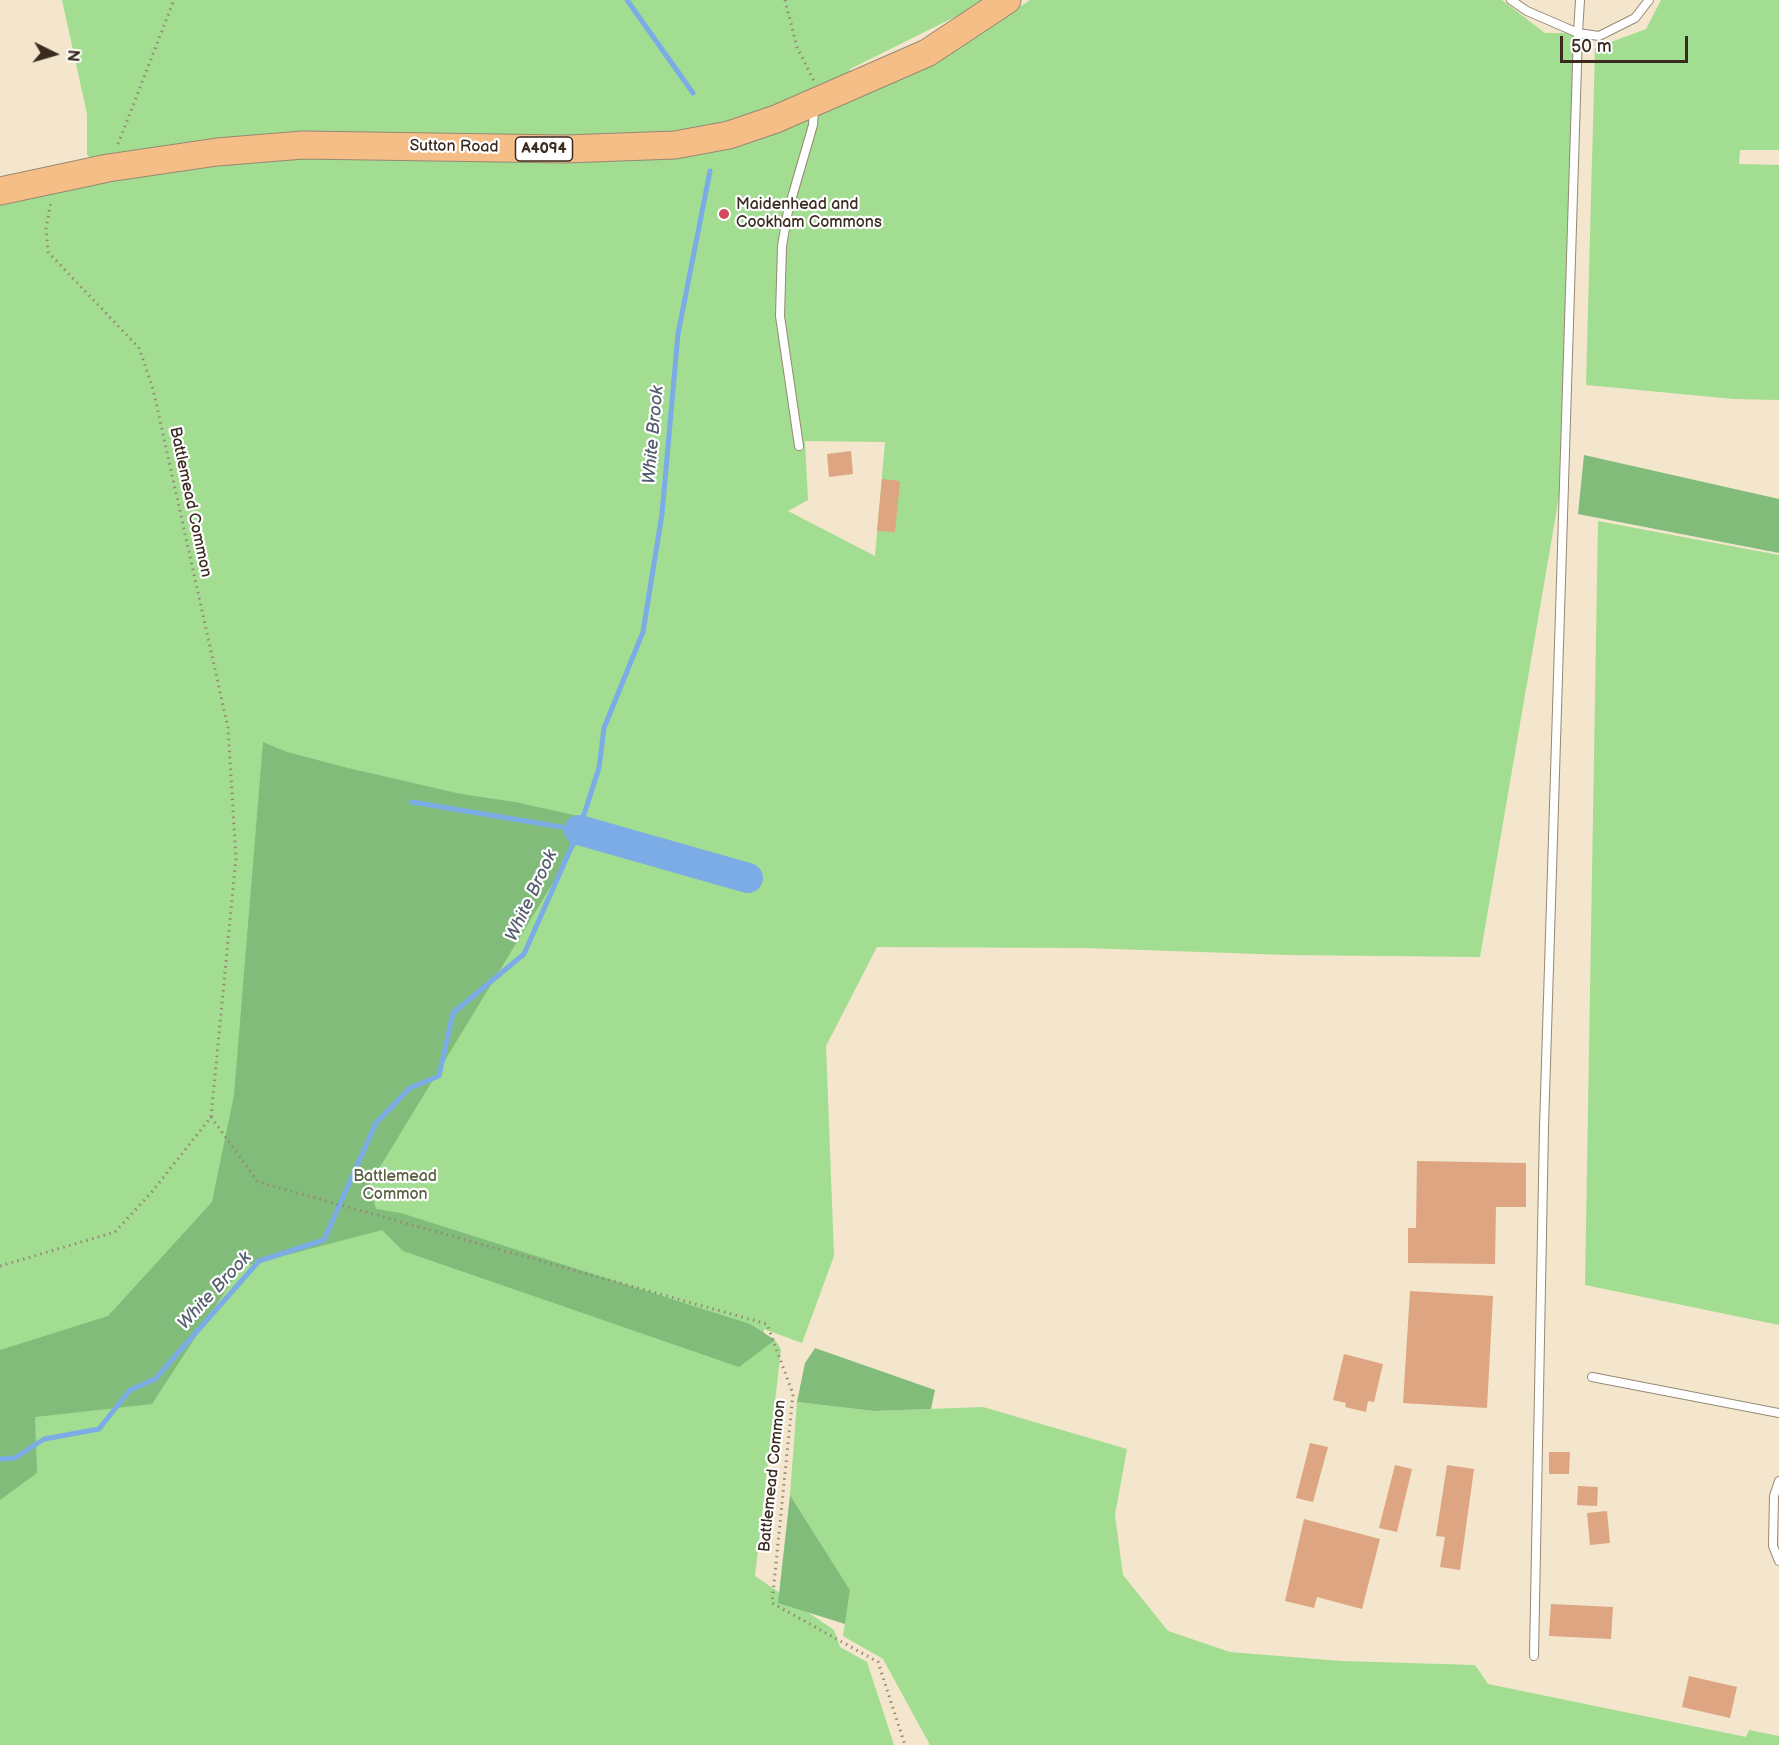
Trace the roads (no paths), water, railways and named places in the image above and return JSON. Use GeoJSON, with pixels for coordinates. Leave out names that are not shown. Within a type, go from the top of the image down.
{"type":"FeatureCollection","features":[{"type":"Feature","properties":{"kind":"main road","name":"Sutton Road"},"geometry":{"type":"LineString","coordinates":[[0,191],[51,179],[217,152],[303,145],[565,149],[675,145],[729,135],[818,101],[927,53],[1006,0]]}},
{"type":"Feature","properties":{"kind":"lane"},"geometry":{"type":"LineString","coordinates":[[1510,0],[1578,33],[1599,36],[1635,18],[1649,0]]}},
{"type":"Feature","properties":{"kind":"lane"},"geometry":{"type":"LineString","coordinates":[[1534,1656],[1544,1127],[1580,0]]}},
{"type":"Feature","properties":{"kind":"lane"},"geometry":{"type":"LineString","coordinates":[[799,446],[780,316],[782,246],[788,211],[818,101]]}},
{"type":"Feature","properties":{"kind":"lane"},"geometry":{"type":"LineString","coordinates":[[1592,1377],[1779,1413]]}},
{"type":"Feature","properties":{"kind":"lane"},"geometry":{"type":"LineString","coordinates":[[1779,1481],[1774,1496],[1773,1546],[1779,1562]]}},
{"type":"Feature","properties":{"kind":"waterway","name":"White Brook"},"geometry":{"type":"LineString","coordinates":[[627,0],[693,93]]}},
{"type":"Feature","properties":{"kind":"waterway","name":"White Brook"},"geometry":{"type":"LineString","coordinates":[[0,1459],[15,1458],[44,1439],[99,1429],[130,1390],[155,1379],[259,1261],[324,1240],[376,1123],[410,1088],[439,1076],[453,1013],[524,954],[579,830],[599,768],[604,728],[643,632],[662,514],[678,334],[710,171]]}},
{"type":"Feature","properties":{"kind":"waterway"},"geometry":{"type":"LineString","coordinates":[[412,802],[579,830]]}},
{"type":"Feature","properties":{"kind":"waterway"},"geometry":{"type":"LineString","coordinates":[[579,830],[748,878]]}},
{"type":"Feature","properties":{"kind":"place","name":"Maidenhead and Cookham Commons"},"geometry":{"type":"Point","coordinates":[724,214]}},
{"type":"Feature","properties":{"kind":"park label","name":"Battlemead Common"},"geometry":{"type":"Point","coordinates":[395,1186]}}]}
